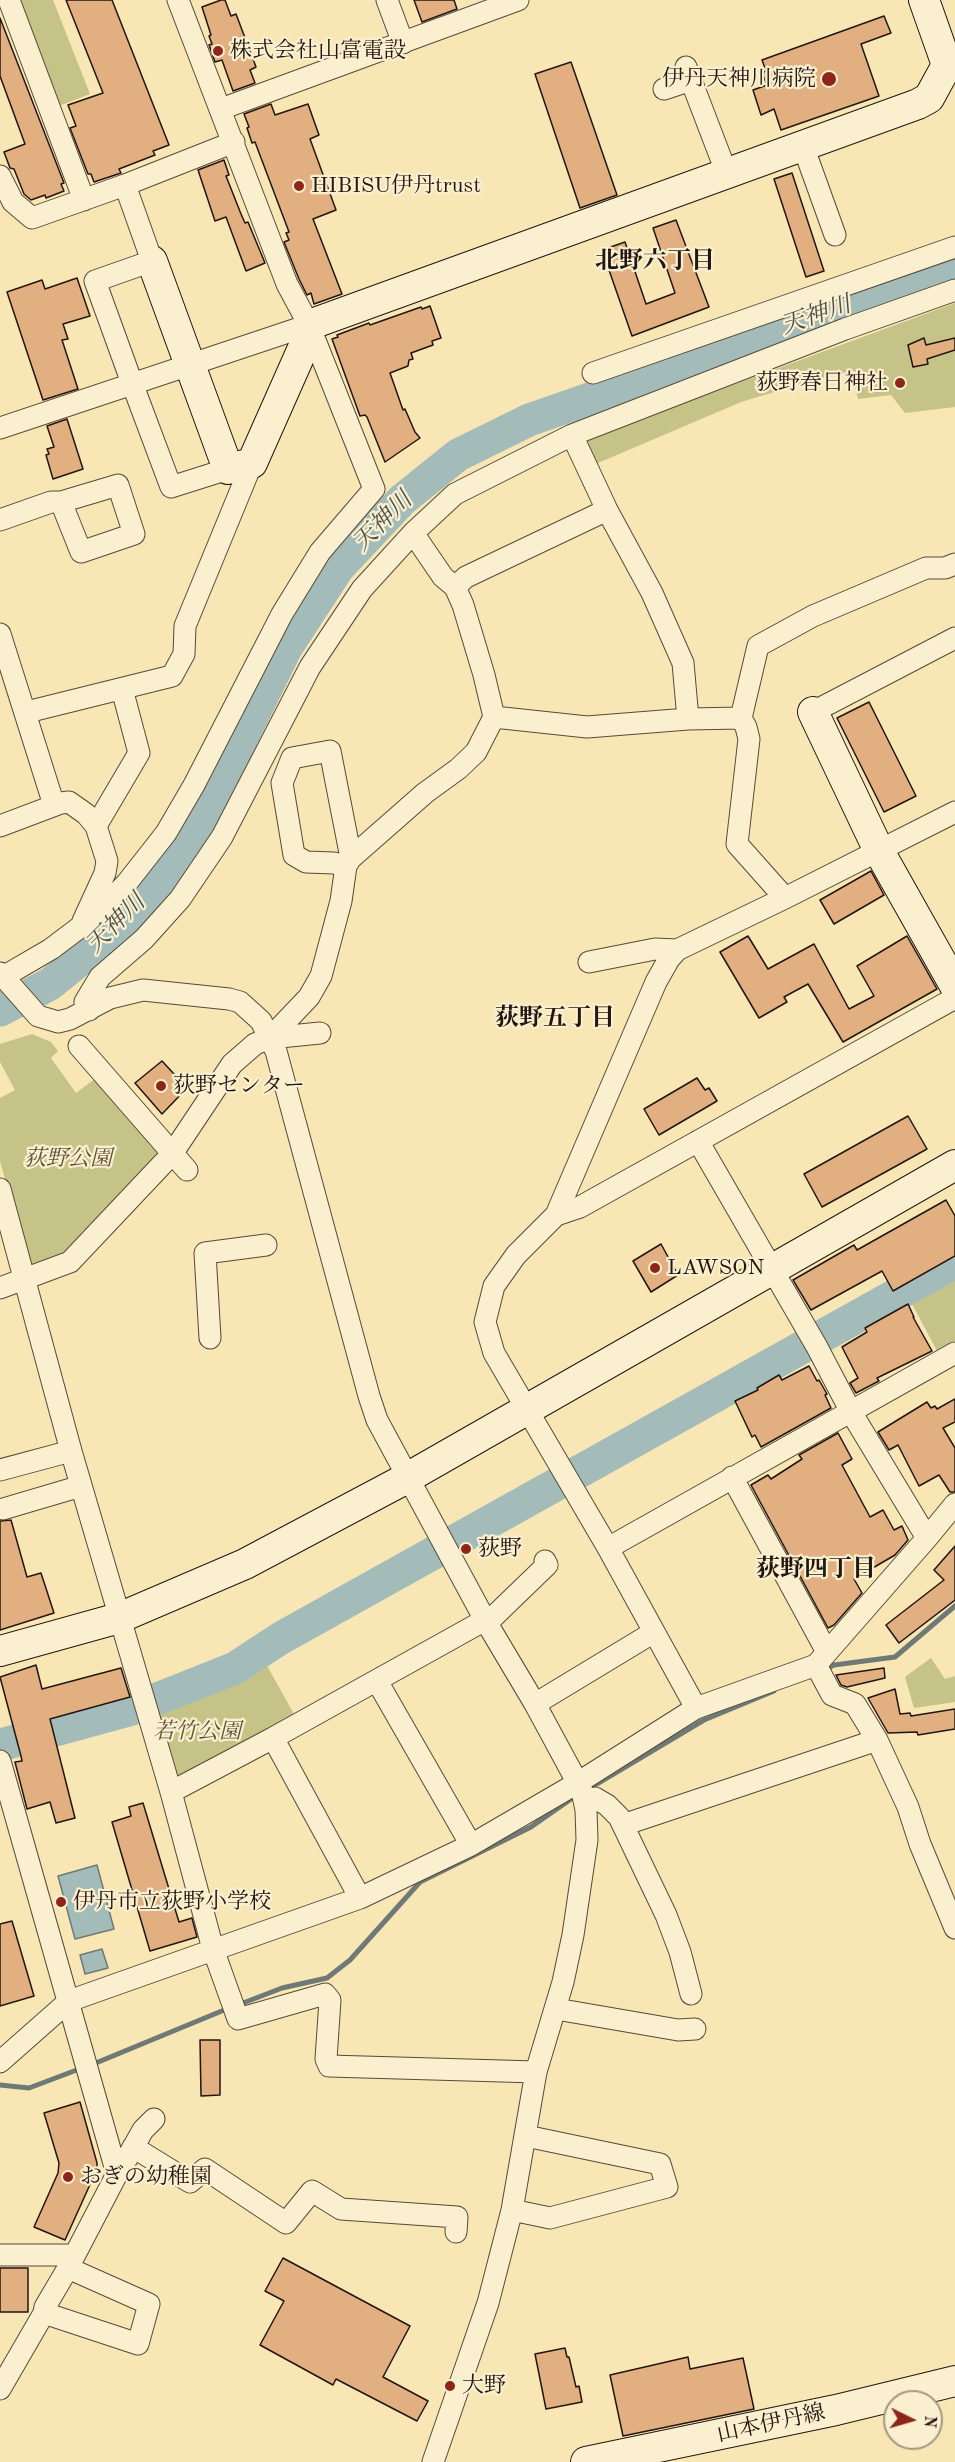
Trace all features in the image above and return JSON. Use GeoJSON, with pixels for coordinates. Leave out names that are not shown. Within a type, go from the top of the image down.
{"type":"FeatureCollection","features":[{"type":"Feature","properties":{"kind":"street"},"geometry":{"type":"LineString","coordinates":[[9,0],[84,200]]}},
{"type":"Feature","properties":{"kind":"street"},"geometry":{"type":"LineString","coordinates":[[178,0],[287,284],[309,325],[374,489],[320,552],[282,614],[199,775],[166,833],[126,884],[81,927],[51,949],[2,975],[38,1016],[58,1022],[70,1019],[110,998],[144,990],[229,999],[240,1002],[261,1021],[270,1038],[377,1420],[406,1478],[535,1704],[582,1792],[587,1825],[583,1873],[573,1935],[556,2009],[536,2072],[512,2210],[488,2303],[433,2462]]}},
{"type":"Feature","properties":{"kind":"street"},"geometry":{"type":"LineString","coordinates":[[387,0],[403,43]]}},
{"type":"Feature","properties":{"kind":"street"},"geometry":{"type":"LineString","coordinates":[[221,109],[519,0]]}},
{"type":"Feature","properties":{"kind":"street"},"geometry":{"type":"LineString","coordinates":[[0,428],[309,325],[918,105],[929,98],[952,68],[924,0]]}},
{"type":"Feature","properties":{"kind":"street"},"geometry":{"type":"LineString","coordinates":[[664,88],[688,73],[727,174]]}},
{"type":"Feature","properties":{"kind":"street"},"geometry":{"type":"LineString","coordinates":[[1,180],[13,202],[32,218],[125,185],[234,142]]}},
{"type":"Feature","properties":{"kind":"street"},"geometry":{"type":"LineString","coordinates":[[803,146],[835,235]]}},
{"type":"Feature","properties":{"kind":"street"},"geometry":{"type":"LineString","coordinates":[[125,185],[190,363],[240,466]]}},
{"type":"Feature","properties":{"kind":"street"},"geometry":{"type":"LineString","coordinates":[[593,373],[955,247]]}},
{"type":"Feature","properties":{"kind":"street"},"geometry":{"type":"LineString","coordinates":[[152,261],[95,281],[171,486],[240,466]]}},
{"type":"Feature","properties":{"kind":"street"},"geometry":{"type":"LineString","coordinates":[[88,1010],[85,1002],[100,976],[144,939],[173,907],[222,837],[310,667],[362,589],[413,533],[455,494],[572,435],[845,329],[955,290]]}},
{"type":"Feature","properties":{"kind":"street"},"geometry":{"type":"LineString","coordinates":[[27,712],[172,676],[184,654],[185,626],[240,466],[303,348],[309,325]]}},
{"type":"Feature","properties":{"kind":"street"},"geometry":{"type":"LineString","coordinates":[[572,435],[607,510],[648,585],[683,663],[688,719]]}},
{"type":"Feature","properties":{"kind":"street"},"geometry":{"type":"LineString","coordinates":[[0,520],[51,502],[61,502]]}},
{"type":"Feature","properties":{"kind":"street"},"geometry":{"type":"LineString","coordinates":[[455,587],[466,577],[607,510]]}},
{"type":"Feature","properties":{"kind":"street"},"geometry":{"type":"LineString","coordinates":[[270,1038],[309,997],[321,976],[349,862],[330,751],[292,758],[282,783],[294,855],[306,862],[349,862],[425,793],[458,769],[476,752],[494,717],[463,605],[455,587],[443,576],[413,533]]}},
{"type":"Feature","properties":{"kind":"street"},"geometry":{"type":"LineString","coordinates":[[785,898],[737,844],[749,746],[746,728],[741,718],[758,646],[813,616],[926,568],[955,564]]}},
{"type":"Feature","properties":{"kind":"street"},"geometry":{"type":"LineString","coordinates":[[0,634],[27,712],[54,805]]}},
{"type":"Feature","properties":{"kind":"street"},"geometry":{"type":"LineString","coordinates":[[955,638],[813,712],[879,851],[955,986]]}},
{"type":"Feature","properties":{"kind":"street"},"geometry":{"type":"LineString","coordinates":[[96,826],[139,753],[122,689]]}},
{"type":"Feature","properties":{"kind":"street"},"geometry":{"type":"LineString","coordinates":[[494,717],[587,727],[688,719],[741,718]]}},
{"type":"Feature","properties":{"kind":"street"},"geometry":{"type":"LineString","coordinates":[[0,826],[54,805],[69,802],[82,809],[96,826],[107,861],[105,873],[81,927]]}},
{"type":"Feature","properties":{"kind":"street"},"geometry":{"type":"LineString","coordinates":[[696,1708],[608,1548],[494,1353],[485,1322],[494,1286],[516,1255],[556,1215],[656,982],[677,950],[955,812]]}},
{"type":"Feature","properties":{"kind":"street"},"geometry":{"type":"LineString","coordinates":[[589,962],[655,949],[677,950]]}},
{"type":"Feature","properties":{"kind":"street"},"geometry":{"type":"LineString","coordinates":[[556,1215],[580,1207],[955,998]]}},
{"type":"Feature","properties":{"kind":"street"},"geometry":{"type":"LineString","coordinates":[[0,1288],[70,1262],[172,1154],[232,1064],[255,1044],[270,1038],[320,1033]]}},
{"type":"Feature","properties":{"kind":"street"},"geometry":{"type":"LineString","coordinates":[[79,1046],[187,1170]]}},
{"type":"Feature","properties":{"kind":"street"},"geometry":{"type":"LineString","coordinates":[[698,1141],[773,1270],[851,1412],[927,1538]]}},
{"type":"Feature","properties":{"kind":"street"},"geometry":{"type":"LineString","coordinates":[[0,1651],[119,1617],[245,1564],[406,1478],[955,1165]]}},
{"type":"Feature","properties":{"kind":"street"},"geometry":{"type":"LineString","coordinates":[[0,1189],[71,1451],[171,1792],[213,1950],[238,2019],[325,1994],[330,2000],[326,2059],[330,2066],[536,2072]]}},
{"type":"Feature","properties":{"kind":"street"},"geometry":{"type":"LineString","coordinates":[[210,1338],[205,1253],[266,1245]]}},
{"type":"Feature","properties":{"kind":"street"},"geometry":{"type":"LineString","coordinates":[[608,1548],[955,1353]]}},
{"type":"Feature","properties":{"kind":"street"},"geometry":{"type":"LineString","coordinates":[[0,1470],[71,1451]]}},
{"type":"Feature","properties":{"kind":"street"},"geometry":{"type":"LineString","coordinates":[[732,1478],[822,1659],[832,1695],[855,1704],[877,1740],[908,1807],[955,1928]]}},
{"type":"Feature","properties":{"kind":"street"},"geometry":{"type":"LineString","coordinates":[[3,1509],[81,1486]]}},
{"type":"Feature","properties":{"kind":"street"},"geometry":{"type":"LineString","coordinates":[[0,2062],[69,2001],[360,1898],[582,1792],[696,1708],[822,1659],[955,1503]]}},
{"type":"Feature","properties":{"kind":"street"},"geometry":{"type":"LineString","coordinates":[[171,1792],[486,1621],[547,1565],[545,1561]]}},
{"type":"Feature","properties":{"kind":"street"},"geometry":{"type":"LineString","coordinates":[[535,1704],[654,1632]]}},
{"type":"Feature","properties":{"kind":"street"},"geometry":{"type":"LineString","coordinates":[[377,1680],[471,1845]]}},
{"type":"Feature","properties":{"kind":"street"},"geometry":{"type":"LineString","coordinates":[[273,1738],[360,1898]]}},
{"type":"Feature","properties":{"kind":"street"},"geometry":{"type":"LineString","coordinates":[[623,1825],[877,1740]]}},
{"type":"Feature","properties":{"kind":"street"},"geometry":{"type":"LineString","coordinates":[[0,1761],[117,2174]]}},
{"type":"Feature","properties":{"kind":"street"},"geometry":{"type":"LineString","coordinates":[[582,1792],[607,1805],[619,1817],[666,1915],[681,1952],[691,1994]]}},
{"type":"Feature","properties":{"kind":"street"},"geometry":{"type":"LineString","coordinates":[[556,2009],[678,2030],[695,2030]]}},
{"type":"Feature","properties":{"kind":"street"},"geometry":{"type":"LineString","coordinates":[[0,2389],[44,2313],[45,2307],[117,2174],[143,2130],[154,2119]]}},
{"type":"Feature","properties":{"kind":"street"},"geometry":{"type":"LineString","coordinates":[[512,2210],[550,2218],[667,2187],[660,2164],[526,2136]]}},
{"type":"Feature","properties":{"kind":"street"},"geometry":{"type":"LineString","coordinates":[[133,2147],[190,2182],[208,2164],[286,2223],[312,2191],[341,2209],[457,2217],[456,2232]]}},
{"type":"Feature","properties":{"kind":"street"},"geometry":{"type":"LineString","coordinates":[[0,2255],[71,2261],[149,2304],[138,2344],[44,2313]]}},
{"type":"Feature","properties":{"kind":"street","name":"山本伊丹線"},"geometry":{"type":"LineString","coordinates":[[586,2462],[836,2410],[955,2381]]}},
{"type":"Feature","properties":{"kind":"green space"},"geometry":{"type":"Polygon","coordinates":[[[16,0],[53,0],[90,94],[56,107],[16,0]]]}},
{"type":"Feature","properties":{"kind":"green space","name":"荻野春日神社"},"geometry":{"type":"Polygon","coordinates":[[[955,303],[955,407],[905,413],[891,395],[858,399],[856,389],[841,372],[741,402],[591,466],[583,448],[586,439],[955,303]]]}},
{"type":"Feature","properties":{"kind":"green space","name":"荻野公園"},"geometry":{"type":"Polygon","coordinates":[[[32,1034],[51,1042],[58,1051],[51,1058],[76,1093],[100,1075],[160,1154],[68,1257],[38,1267],[29,1265],[0,1161],[0,1098],[15,1090],[0,1062],[0,1044],[32,1034]]]}},
{"type":"Feature","properties":{"kind":"green space"},"geometry":{"type":"Polygon","coordinates":[[[955,1277],[955,1341],[937,1351],[911,1302],[955,1277]]]}},
{"type":"Feature","properties":{"kind":"green space"},"geometry":{"type":"Polygon","coordinates":[[[931,1658],[945,1679],[955,1676],[955,1702],[914,1708],[905,1677],[931,1658]]]}},
{"type":"Feature","properties":{"kind":"green space","name":"若竹公園"},"geometry":{"type":"Polygon","coordinates":[[[266,1664],[294,1714],[180,1780],[173,1775],[155,1715],[266,1664]]]}},
{"type":"Feature","properties":{"kind":"water"},"geometry":{"type":"Polygon","coordinates":[[[97,1865],[114,1929],[75,1939],[58,1876],[97,1865]]]}},
{"type":"Feature","properties":{"kind":"water"},"geometry":{"type":"Polygon","coordinates":[[[102,1949],[108,1968],[85,1974],[80,1955],[102,1949]]]}},
{"type":"Feature","properties":{"kind":"building"},"geometry":{"type":"Polygon","coordinates":[[[66,0],[112,0],[169,145],[153,151],[155,155],[119,169],[121,173],[94,182],[91,174],[88,174],[70,128],[76,126],[68,105],[103,93],[66,0]]]}},
{"type":"Feature","properties":{"kind":"building"},"geometry":{"type":"Polygon","coordinates":[[[225,0],[231,16],[236,14],[256,67],[250,70],[255,83],[233,91],[222,60],[215,62],[209,45],[212,44],[209,36],[211,35],[202,7],[225,0]]]}},
{"type":"Feature","properties":{"kind":"building"},"geometry":{"type":"Polygon","coordinates":[[[414,0],[454,0],[457,9],[422,22],[414,0]]]}},
{"type":"Feature","properties":{"kind":"building"},"geometry":{"type":"Polygon","coordinates":[[[884,16],[891,33],[861,44],[879,96],[781,130],[774,109],[761,115],[753,90],[767,85],[762,73],[766,71],[762,60],[884,16]]]}},
{"type":"Feature","properties":{"kind":"building"},"geometry":{"type":"Polygon","coordinates":[[[0,18],[64,183],[61,184],[64,191],[46,198],[45,195],[31,200],[24,194],[4,152],[25,144],[0,76],[0,18]]]}},
{"type":"Feature","properties":{"kind":"building"},"geometry":{"type":"Polygon","coordinates":[[[571,62],[617,195],[580,208],[535,74],[571,62]]]}},
{"type":"Feature","properties":{"kind":"building"},"geometry":{"type":"Polygon","coordinates":[[[271,104],[275,115],[308,104],[319,135],[310,139],[336,210],[313,219],[342,294],[314,304],[311,293],[307,295],[299,279],[284,242],[289,240],[286,233],[289,232],[255,142],[252,143],[247,128],[249,127],[244,114],[271,104]]]}},
{"type":"Feature","properties":{"kind":"building"},"geometry":{"type":"Polygon","coordinates":[[[224,160],[229,175],[226,176],[241,214],[245,223],[248,222],[265,263],[246,271],[226,217],[215,221],[198,170],[224,160]]]}},
{"type":"Feature","properties":{"kind":"building"},"geometry":{"type":"Polygon","coordinates":[[[792,173],[824,271],[806,277],[774,179],[792,173]]]}},
{"type":"Feature","properties":{"kind":"building"},"geometry":{"type":"Polygon","coordinates":[[[676,220],[709,307],[632,336],[602,250],[625,242],[646,304],[675,293],[653,228],[676,220]]]}},
{"type":"Feature","properties":{"kind":"building"},"geometry":{"type":"Polygon","coordinates":[[[77,278],[90,316],[63,324],[68,339],[62,340],[78,389],[43,400],[7,292],[42,280],[45,289],[77,278]]]}},
{"type":"Feature","properties":{"kind":"building"},"geometry":{"type":"Polygon","coordinates":[[[430,306],[441,338],[432,341],[433,345],[411,353],[413,359],[409,360],[408,366],[390,373],[403,410],[405,409],[420,438],[385,462],[367,417],[360,416],[332,339],[369,323],[370,325],[430,306]]]}},
{"type":"Feature","properties":{"kind":"building","name":"荻野春日神社"},"geometry":{"type":"Polygon","coordinates":[[[924,338],[926,345],[955,338],[955,350],[927,359],[928,364],[913,367],[908,345],[924,338]]]}},
{"type":"Feature","properties":{"kind":"building"},"geometry":{"type":"Polygon","coordinates":[[[67,419],[83,469],[53,479],[46,455],[49,454],[47,449],[54,447],[47,426],[67,419]]]}},
{"type":"Feature","properties":{"kind":"building"},"geometry":{"type":"Polygon","coordinates":[[[869,702],[916,796],[884,812],[837,718],[869,702]]]}},
{"type":"Feature","properties":{"kind":"building"},"geometry":{"type":"Polygon","coordinates":[[[871,871],[884,895],[834,924],[820,900],[871,871]]]}},
{"type":"Feature","properties":{"kind":"building"},"geometry":{"type":"Polygon","coordinates":[[[748,936],[768,969],[814,944],[849,1009],[874,996],[857,966],[907,936],[937,989],[843,1042],[808,984],[784,997],[787,1002],[759,1018],[720,952],[748,936]]]}},
{"type":"Feature","properties":{"kind":"building","name":"荻野センター"},"geometry":{"type":"Polygon","coordinates":[[[162,1061],[187,1088],[162,1114],[135,1083],[162,1061]]]}},
{"type":"Feature","properties":{"kind":"building"},"geometry":{"type":"Polygon","coordinates":[[[697,1078],[705,1090],[709,1088],[717,1101],[659,1135],[644,1109],[697,1078]]]}},
{"type":"Feature","properties":{"kind":"building"},"geometry":{"type":"Polygon","coordinates":[[[908,1116],[927,1149],[822,1207],[804,1174],[908,1116]]]}},
{"type":"Feature","properties":{"kind":"building"},"geometry":{"type":"Polygon","coordinates":[[[946,1200],[955,1216],[955,1256],[893,1291],[882,1271],[811,1310],[793,1280],[854,1245],[857,1250],[946,1200]]]}},
{"type":"Feature","properties":{"kind":"building","name":"LAWSON"},"geometry":{"type":"Polygon","coordinates":[[[661,1244],[678,1275],[651,1292],[633,1261],[661,1244]]]}},
{"type":"Feature","properties":{"kind":"building"},"geometry":{"type":"Polygon","coordinates":[[[908,1304],[932,1351],[877,1378],[879,1381],[856,1393],[850,1383],[858,1378],[842,1347],[867,1332],[865,1328],[908,1304]]]}},
{"type":"Feature","properties":{"kind":"building"},"geometry":{"type":"Polygon","coordinates":[[[809,1366],[827,1394],[825,1395],[831,1408],[761,1447],[755,1435],[752,1437],[735,1401],[758,1390],[757,1388],[779,1375],[782,1380],[809,1366]]]}},
{"type":"Feature","properties":{"kind":"building"},"geometry":{"type":"Polygon","coordinates":[[[955,1399],[955,1422],[943,1428],[955,1448],[955,1492],[950,1492],[939,1475],[919,1486],[898,1445],[889,1450],[878,1432],[927,1402],[931,1408],[935,1406],[937,1409],[955,1399]]]}},
{"type":"Feature","properties":{"kind":"building"},"geometry":{"type":"Polygon","coordinates":[[[838,1433],[852,1459],[842,1465],[870,1517],[883,1510],[894,1530],[902,1526],[908,1540],[895,1555],[854,1579],[862,1593],[834,1625],[828,1628],[751,1485],[768,1475],[771,1479],[802,1459],[799,1455],[838,1433]]]}},
{"type":"Feature","properties":{"kind":"building"},"geometry":{"type":"Polygon","coordinates":[[[11,1520],[27,1577],[41,1573],[54,1613],[0,1630],[0,1521],[11,1520]]]}},
{"type":"Feature","properties":{"kind":"building"},"geometry":{"type":"Polygon","coordinates":[[[955,1546],[955,1600],[899,1643],[886,1625],[944,1580],[934,1570],[955,1546]]]}},
{"type":"Feature","properties":{"kind":"building"},"geometry":{"type":"Polygon","coordinates":[[[36,1665],[42,1689],[121,1668],[130,1697],[50,1719],[75,1818],[56,1823],[50,1802],[27,1809],[15,1762],[22,1761],[21,1756],[0,1677],[36,1665]]]}},
{"type":"Feature","properties":{"kind":"building"},"geometry":{"type":"Polygon","coordinates":[[[884,1668],[885,1678],[847,1687],[841,1685],[836,1675],[884,1668]]]}},
{"type":"Feature","properties":{"kind":"building"},"geometry":{"type":"Polygon","coordinates":[[[895,1689],[900,1714],[910,1713],[911,1716],[955,1709],[955,1729],[918,1735],[917,1732],[888,1733],[868,1698],[895,1689]]]}},
{"type":"Feature","properties":{"kind":"building"},"geometry":{"type":"Polygon","coordinates":[[[143,1803],[179,1922],[192,1918],[197,1937],[150,1951],[112,1822],[131,1816],[129,1807],[143,1803]]]}},
{"type":"Feature","properties":{"kind":"building"},"geometry":{"type":"Polygon","coordinates":[[[12,1921],[34,1996],[0,2006],[0,1924],[12,1921]]]}},
{"type":"Feature","properties":{"kind":"building"},"geometry":{"type":"Polygon","coordinates":[[[200,2040],[220,2040],[220,2095],[201,2096],[200,2040]]]}},
{"type":"Feature","properties":{"kind":"building"},"geometry":{"type":"Polygon","coordinates":[[[80,2102],[97,2169],[65,2240],[34,2227],[58,2173],[59,2163],[44,2113],[80,2102]]]}},
{"type":"Feature","properties":{"kind":"building"},"geometry":{"type":"Polygon","coordinates":[[[283,2258],[410,2326],[383,2377],[428,2401],[417,2421],[336,2379],[333,2385],[260,2345],[284,2301],[265,2291],[283,2258]]]}},
{"type":"Feature","properties":{"kind":"building"},"geometry":{"type":"Polygon","coordinates":[[[0,2268],[28,2268],[28,2312],[0,2312],[0,2268]]]}},
{"type":"Feature","properties":{"kind":"building"},"geometry":{"type":"Polygon","coordinates":[[[565,2348],[576,2387],[579,2386],[582,2402],[546,2409],[535,2354],[565,2348]]]}},
{"type":"Feature","properties":{"kind":"building"},"geometry":{"type":"Polygon","coordinates":[[[688,2357],[690,2369],[743,2358],[754,2409],[623,2436],[610,2375],[688,2357]]]}},
{"type":"Feature","properties":{"kind":"waterway","name":"天神川"},"geometry":{"type":"LineString","coordinates":[[0,1010],[50,984],[97,946],[130,915],[165,874],[195,833],[286,648],[338,568],[402,500],[458,455],[529,420],[638,382],[747,339],[907,288],[955,270]]}},
{"type":"Feature","properties":{"kind":"waterway"},"geometry":{"type":"LineString","coordinates":[[0,1745],[132,1709],[235,1668],[281,1638],[955,1262]]}},
{"type":"Feature","properties":{"kind":"waterway"},"geometry":{"type":"LineString","coordinates":[[824,1670],[834,1665],[895,1657],[955,1606]]}},
{"type":"Feature","properties":{"kind":"waterway"},"geometry":{"type":"LineString","coordinates":[[590,1788],[704,1720],[774,1691]]}},
{"type":"Feature","properties":{"kind":"waterway"},"geometry":{"type":"LineString","coordinates":[[238,2005],[282,1988],[327,1978],[350,1960],[420,1882],[531,1827],[574,1797]]}},
{"type":"Feature","properties":{"kind":"waterway"},"geometry":{"type":"LineString","coordinates":[[91,2065],[229,2008]]}},
{"type":"Feature","properties":{"kind":"waterway"},"geometry":{"type":"LineString","coordinates":[[0,2085],[29,2088],[82,2068]]}},
{"type":"Feature","properties":{"kind":"place","name":"株式会社山富電設"},"geometry":{"type":"Point","coordinates":[218,51]}},
{"type":"Feature","properties":{"kind":"place","name":"伊丹天神川病院"},"geometry":{"type":"Point","coordinates":[829,79]}},
{"type":"Feature","properties":{"kind":"place","name":"HIBISU伊丹trust"},"geometry":{"type":"Point","coordinates":[299,186]}},
{"type":"Feature","properties":{"kind":"place","name":"荻野春日神社"},"geometry":{"type":"Point","coordinates":[900,383]}},
{"type":"Feature","properties":{"kind":"place","name":"荻野センター"},"geometry":{"type":"Point","coordinates":[161,1086]}},
{"type":"Feature","properties":{"kind":"place","name":"LAWSON"},"geometry":{"type":"Point","coordinates":[655,1268]}},
{"type":"Feature","properties":{"kind":"place","name":"荻野"},"geometry":{"type":"Point","coordinates":[466,1549]}},
{"type":"Feature","properties":{"kind":"place","name":"伊丹市立荻野小学校"},"geometry":{"type":"Point","coordinates":[61,1902]}},
{"type":"Feature","properties":{"kind":"place","name":"おぎの幼稚園"},"geometry":{"type":"Point","coordinates":[68,2177]}},
{"type":"Feature","properties":{"kind":"place","name":"大野"},"geometry":{"type":"Point","coordinates":[450,2386]}},
{"type":"Feature","properties":{"kind":"district","name":"北野六丁目"},"geometry":{"type":"Point","coordinates":[655,262]}},
{"type":"Feature","properties":{"kind":"district","name":"荻野五丁目"},"geometry":{"type":"Point","coordinates":[555,1019]}},
{"type":"Feature","properties":{"kind":"district","name":"荻野四丁目"},"geometry":{"type":"Point","coordinates":[816,1570]}}]}
